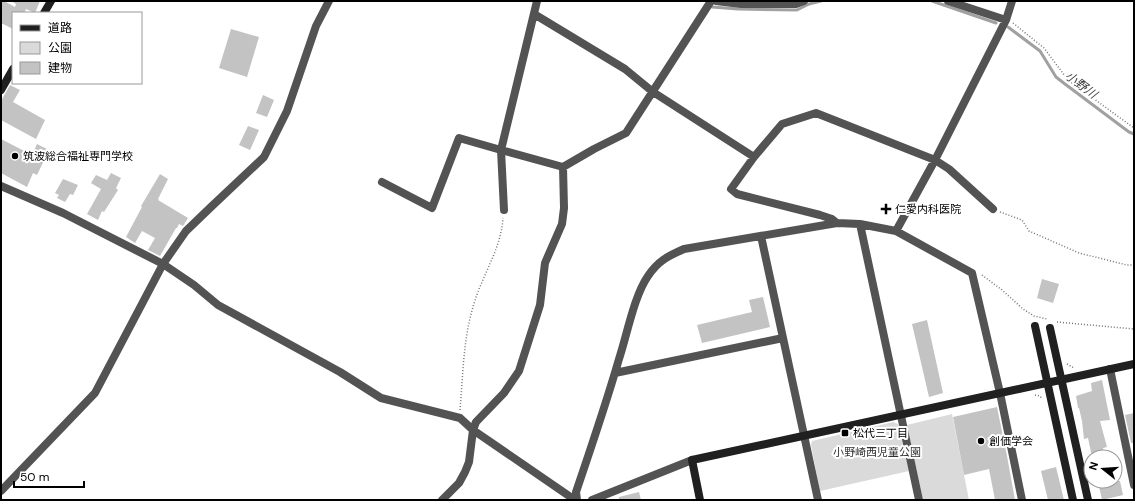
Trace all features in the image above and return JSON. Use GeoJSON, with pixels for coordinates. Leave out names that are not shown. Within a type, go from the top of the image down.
{"type":"FeatureCollection","features":[{"type":"Feature","properties":{"kind":"street"},"geometry":{"type":"LineString","coordinates":[[45,12],[51,1]]}},
{"type":"Feature","properties":{"kind":"street"},"geometry":{"type":"LineString","coordinates":[[1,491],[95,393],[163,264],[186,231],[264,157],[287,111],[316,26],[329,1]]}},
{"type":"Feature","properties":{"kind":"street"},"geometry":{"type":"LineString","coordinates":[[504,210],[501,150],[537,1]]}},
{"type":"Feature","properties":{"kind":"street"},"geometry":{"type":"LineString","coordinates":[[382,182],[432,208],[459,138],[564,167],[594,149],[626,133],[711,1]]}},
{"type":"Feature","properties":{"kind":"street"},"geometry":{"type":"LineString","coordinates":[[716,1],[741,4],[796,4],[804,1]]}},
{"type":"Feature","properties":{"kind":"street"},"geometry":{"type":"LineString","coordinates":[[948,1],[1006,20]]}},
{"type":"Feature","properties":{"kind":"street"},"geometry":{"type":"LineString","coordinates":[[896,231],[935,160],[1006,20],[1012,1]]}},
{"type":"Feature","properties":{"kind":"street"},"geometry":{"type":"LineString","coordinates":[[534,14],[625,69],[653,92],[754,157]]}},
{"type":"Feature","properties":{"kind":"street"},"geometry":{"type":"LineString","coordinates":[[1,90],[12,71]]}},
{"type":"Feature","properties":{"kind":"street"},"geometry":{"type":"LineString","coordinates":[[837,223],[832,219],[820,215],[737,194],[731,189],[754,157],[782,124],[816,113],[935,160],[949,169],[993,209]]}},
{"type":"Feature","properties":{"kind":"street"},"geometry":{"type":"LineString","coordinates":[[442,500],[459,483],[465,472],[469,462],[473,430],[476,422],[504,393],[519,371],[540,305],[545,263],[562,224],[564,208],[564,167]]}},
{"type":"Feature","properties":{"kind":"street"},"geometry":{"type":"LineString","coordinates":[[1,186],[63,213],[163,264],[218,305],[340,372],[381,398],[460,418],[473,430],[576,500]]}},
{"type":"Feature","properties":{"kind":"street"},"geometry":{"type":"LineString","coordinates":[[576,500],[576,492],[615,373],[640,290],[656,265],[667,256],[684,249],[837,223],[860,224],[896,231],[972,273],[1000,393],[1022,500]]}},
{"type":"Feature","properties":{"kind":"street"},"geometry":{"type":"LineString","coordinates":[[860,224],[920,500]]}},
{"type":"Feature","properties":{"kind":"street"},"geometry":{"type":"LineString","coordinates":[[761,236],[818,500]]}},
{"type":"Feature","properties":{"kind":"street"},"geometry":{"type":"LineString","coordinates":[[1035,326],[1073,500]]}},
{"type":"Feature","properties":{"kind":"street"},"geometry":{"type":"LineString","coordinates":[[1050,328],[1088,500]]}},
{"type":"Feature","properties":{"kind":"street"},"geometry":{"type":"LineString","coordinates":[[615,373],[783,338]]}},
{"type":"Feature","properties":{"kind":"street"},"geometry":{"type":"LineString","coordinates":[[592,500],[692,460],[1134,364]]}},
{"type":"Feature","properties":{"kind":"street"},"geometry":{"type":"LineString","coordinates":[[1110,369],[1134,485]]}},
{"type":"Feature","properties":{"kind":"street"},"geometry":{"type":"LineString","coordinates":[[692,460],[700,500]]}},
{"type":"Feature","properties":{"kind":"path"},"geometry":{"type":"LineString","coordinates":[[1006,20],[1044,48],[1068,80],[1134,128]]}},
{"type":"Feature","properties":{"kind":"path"},"geometry":{"type":"LineString","coordinates":[[993,209],[1022,220],[1029,231],[1078,253],[1127,265],[1134,265]]}},
{"type":"Feature","properties":{"kind":"path"},"geometry":{"type":"LineString","coordinates":[[460,418],[467,333],[473,306],[503,230],[504,210]]}},
{"type":"Feature","properties":{"kind":"path"},"geometry":{"type":"LineString","coordinates":[[972,273],[979,273],[1002,290],[1023,309],[1034,316],[1058,322],[1134,329]]}},
{"type":"Feature","properties":{"kind":"path"},"geometry":{"type":"LineString","coordinates":[[1065,361],[1069,365],[1078,369]]}},
{"type":"Feature","properties":{"kind":"path"},"geometry":{"type":"LineString","coordinates":[[1032,393],[1040,396],[1044,403]]}},
{"type":"Feature","properties":{"kind":"green space"},"geometry":{"type":"Polygon","coordinates":[[[952,414],[969,500],[923,500],[907,425],[952,414]]]}},
{"type":"Feature","properties":{"kind":"green space","name":"小野崎西児童公園"},"geometry":{"type":"Polygon","coordinates":[[[893,422],[898,424],[909,471],[820,491],[811,445],[812,441],[893,422]]]}},
{"type":"Feature","properties":{"kind":"building"},"geometry":{"type":"Polygon","coordinates":[[[1,1],[15,7],[16,4],[11,1],[40,1],[35,12],[26,9],[25,12],[12,12],[12,28],[1,23],[1,1]]]}},
{"type":"Feature","properties":{"kind":"building"},"geometry":{"type":"Polygon","coordinates":[[[231,29],[259,37],[247,77],[219,68],[231,29]]]}},
{"type":"Feature","properties":{"kind":"building"},"geometry":{"type":"Polygon","coordinates":[[[10,85],[20,90],[13,102],[45,120],[36,139],[1,120],[1,101],[10,85]]]}},
{"type":"Feature","properties":{"kind":"building"},"geometry":{"type":"Polygon","coordinates":[[[263,95],[274,100],[267,117],[256,113],[263,95]]]}},
{"type":"Feature","properties":{"kind":"building"},"geometry":{"type":"Polygon","coordinates":[[[248,126],[259,130],[250,150],[239,145],[248,126]]]}},
{"type":"Feature","properties":{"kind":"building"},"geometry":{"type":"Polygon","coordinates":[[[1,139],[32,155],[37,144],[49,150],[37,175],[33,173],[27,187],[1,173],[1,139]]]}},
{"type":"Feature","properties":{"kind":"building"},"geometry":{"type":"Polygon","coordinates":[[[111,173],[121,178],[116,188],[118,190],[104,212],[102,211],[98,220],[87,214],[101,189],[91,183],[96,175],[107,180],[111,173]]]}},
{"type":"Feature","properties":{"kind":"building"},"geometry":{"type":"Polygon","coordinates":[[[160,174],[168,179],[158,200],[188,218],[183,226],[179,224],[176,228],[160,256],[148,250],[155,238],[142,231],[135,243],[126,237],[142,207],[141,206],[160,174]]]}},
{"type":"Feature","properties":{"kind":"building"},"geometry":{"type":"Polygon","coordinates":[[[63,179],[78,185],[73,195],[70,194],[65,202],[57,198],[59,195],[55,193],[63,179]]]}},
{"type":"Feature","properties":{"kind":"building"},"geometry":{"type":"Polygon","coordinates":[[[1042,279],[1059,284],[1053,303],[1037,298],[1042,279]]]}},
{"type":"Feature","properties":{"kind":"building"},"geometry":{"type":"Polygon","coordinates":[[[763,297],[770,327],[702,343],[697,325],[752,312],[749,300],[763,297]]]}},
{"type":"Feature","properties":{"kind":"building"},"geometry":{"type":"Polygon","coordinates":[[[927,320],[943,393],[929,397],[912,324],[927,320]]]}},
{"type":"Feature","properties":{"kind":"building"},"geometry":{"type":"Polygon","coordinates":[[[1102,380],[1110,420],[1100,421],[1107,447],[1103,449],[1090,449],[1088,438],[1084,439],[1082,421],[1078,408],[1076,396],[1092,391],[1091,383],[1102,380]]]}},
{"type":"Feature","properties":{"kind":"building","name":"創価学会"},"geometry":{"type":"Polygon","coordinates":[[[997,407],[1015,500],[995,500],[989,469],[964,475],[953,417],[997,407]]]}},
{"type":"Feature","properties":{"kind":"building"},"geometry":{"type":"Polygon","coordinates":[[[1134,413],[1134,443],[1131,443],[1125,415],[1134,413]]]}},
{"type":"Feature","properties":{"kind":"building"},"geometry":{"type":"Polygon","coordinates":[[[1056,467],[1064,500],[1048,500],[1041,471],[1056,467]]]}},
{"type":"Feature","properties":{"kind":"building"},"geometry":{"type":"Polygon","coordinates":[[[1100,489],[1122,489],[1123,495],[1102,500],[1100,489]]]}},
{"type":"Feature","properties":{"kind":"building"},"geometry":{"type":"Polygon","coordinates":[[[639,492],[641,500],[619,500],[619,497],[639,492]]]}},
{"type":"Feature","properties":{"kind":"waterway","name":"小野川"},"geometry":{"type":"LineString","coordinates":[[712,7],[797,10],[809,4],[821,1]]}},
{"type":"Feature","properties":{"kind":"waterway","name":"小野川"},"geometry":{"type":"LineString","coordinates":[[932,1],[996,23]]}},
{"type":"Feature","properties":{"kind":"waterway","name":"小野川"},"geometry":{"type":"LineString","coordinates":[[1008,27],[1040,51],[1056,77],[1129,132],[1134,134]]}},
{"type":"Feature","properties":{"kind":"place","name":"筑波総合福祉専門学校"},"geometry":{"type":"Point","coordinates":[15,156]}},
{"type":"Feature","properties":{"kind":"place","name":"仁愛内科医院"},"geometry":{"type":"Point","coordinates":[886,209]}},
{"type":"Feature","properties":{"kind":"place","name":"松代三丁目"},"geometry":{"type":"Point","coordinates":[845,433]}},
{"type":"Feature","properties":{"kind":"place","name":"創価学会"},"geometry":{"type":"Point","coordinates":[981,441]}}]}
